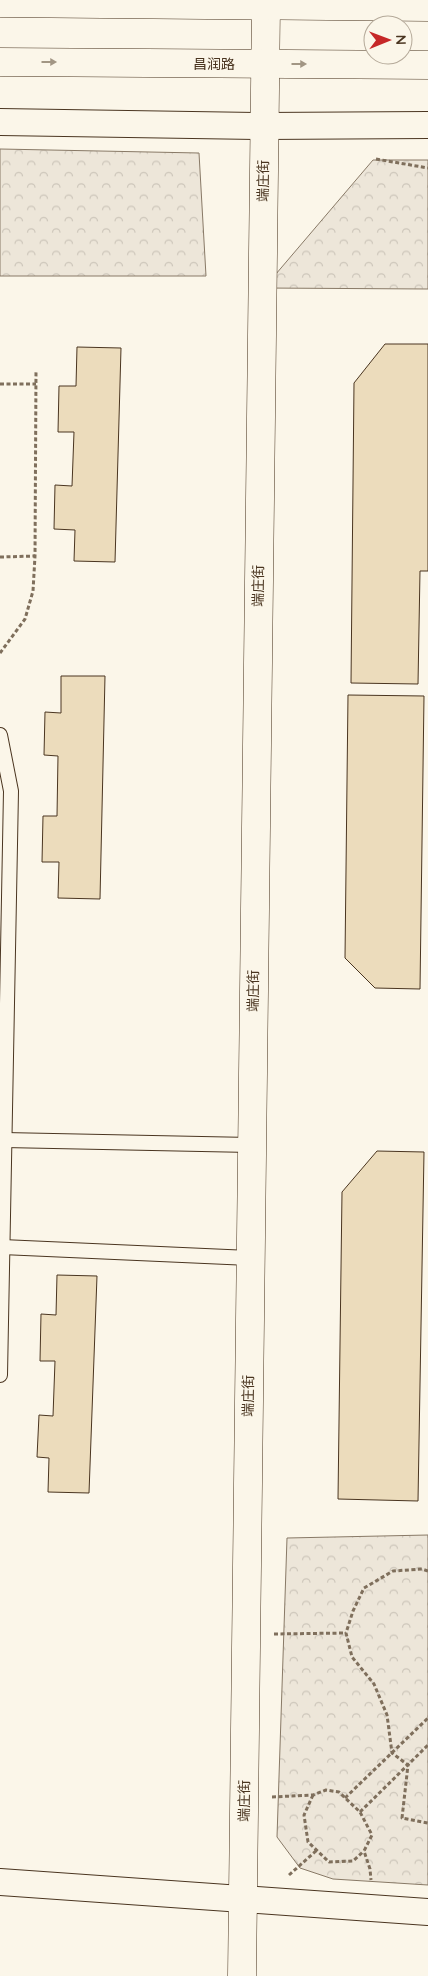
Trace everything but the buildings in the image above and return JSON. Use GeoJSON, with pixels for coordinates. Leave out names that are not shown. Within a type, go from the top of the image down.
{"type":"FeatureCollection","features":[{"type":"Feature","properties":{"kind":"street"},"geometry":{"type":"LineString","coordinates":[[0,3],[266,7],[428,7]]}},
{"type":"Feature","properties":{"kind":"street","name":"端庄街"},"geometry":{"type":"LineString","coordinates":[[242,1976],[263,126],[266,7]]}},
{"type":"Feature","properties":{"kind":"street","name":"昌润路"},"geometry":{"type":"LineString","coordinates":[[0,62],[428,65]]}},
{"type":"Feature","properties":{"kind":"street"},"geometry":{"type":"LineString","coordinates":[[0,122],[263,126],[428,125]]}},
{"type":"Feature","properties":{"kind":"street"},"geometry":{"type":"LineString","coordinates":[[0,1882],[428,1912]]}},
{"type":"Feature","properties":{"kind":"lane"},"geometry":{"type":"LineString","coordinates":[[0,735],[11,791],[0,1375]]}},
{"type":"Feature","properties":{"kind":"lane"},"geometry":{"type":"LineString","coordinates":[[4,1140],[252,1145]]}},
{"type":"Feature","properties":{"kind":"lane"},"geometry":{"type":"LineString","coordinates":[[2,1247],[250,1258]]}},
{"type":"Feature","properties":{"kind":"path"},"geometry":{"type":"LineString","coordinates":[[376,159],[428,168]]}},
{"type":"Feature","properties":{"kind":"path"},"geometry":{"type":"LineString","coordinates":[[0,653],[25,619],[33,591],[35,556],[36,371]]}},
{"type":"Feature","properties":{"kind":"path"},"geometry":{"type":"LineString","coordinates":[[0,384],[36,384]]}},
{"type":"Feature","properties":{"kind":"path"},"geometry":{"type":"LineString","coordinates":[[0,557],[35,556]]}},
{"type":"Feature","properties":{"kind":"path"},"geometry":{"type":"LineString","coordinates":[[408,1765],[392,1753],[387,1715],[374,1684],[352,1657],[346,1633],[353,1611],[364,1588],[393,1571],[428,1570]]}},
{"type":"Feature","properties":{"kind":"path"},"geometry":{"type":"LineString","coordinates":[[246,1634],[346,1633]]}},
{"type":"Feature","properties":{"kind":"path"},"geometry":{"type":"LineString","coordinates":[[345,1798],[428,1718]]}},
{"type":"Feature","properties":{"kind":"path"},"geometry":{"type":"LineString","coordinates":[[360,1812],[428,1745]]}},
{"type":"Feature","properties":{"kind":"path"},"geometry":{"type":"LineString","coordinates":[[408,1765],[402,1818],[428,1823]]}},
{"type":"Feature","properties":{"kind":"path"},"geometry":{"type":"LineString","coordinates":[[244,1798],[314,1795],[326,1790],[339,1792],[360,1812],[372,1835],[364,1851],[353,1861],[329,1862],[308,1842],[304,1815],[314,1795]]}},
{"type":"Feature","properties":{"kind":"path"},"geometry":{"type":"LineString","coordinates":[[364,1851],[370,1868],[372,1908]]}},
{"type":"Feature","properties":{"kind":"green space"},"geometry":{"type":"Polygon","coordinates":[[[0,149],[199,153],[206,276],[0,276],[0,149]]]}},
{"type":"Feature","properties":{"kind":"green space"},"geometry":{"type":"Polygon","coordinates":[[[373,160],[428,160],[428,289],[264,288],[373,160]]]}},
{"type":"Feature","properties":{"kind":"green space"},"geometry":{"type":"Polygon","coordinates":[[[428,1535],[428,1885],[333,1879],[300,1868],[277,1837],[287,1538],[428,1535]]]}}]}
